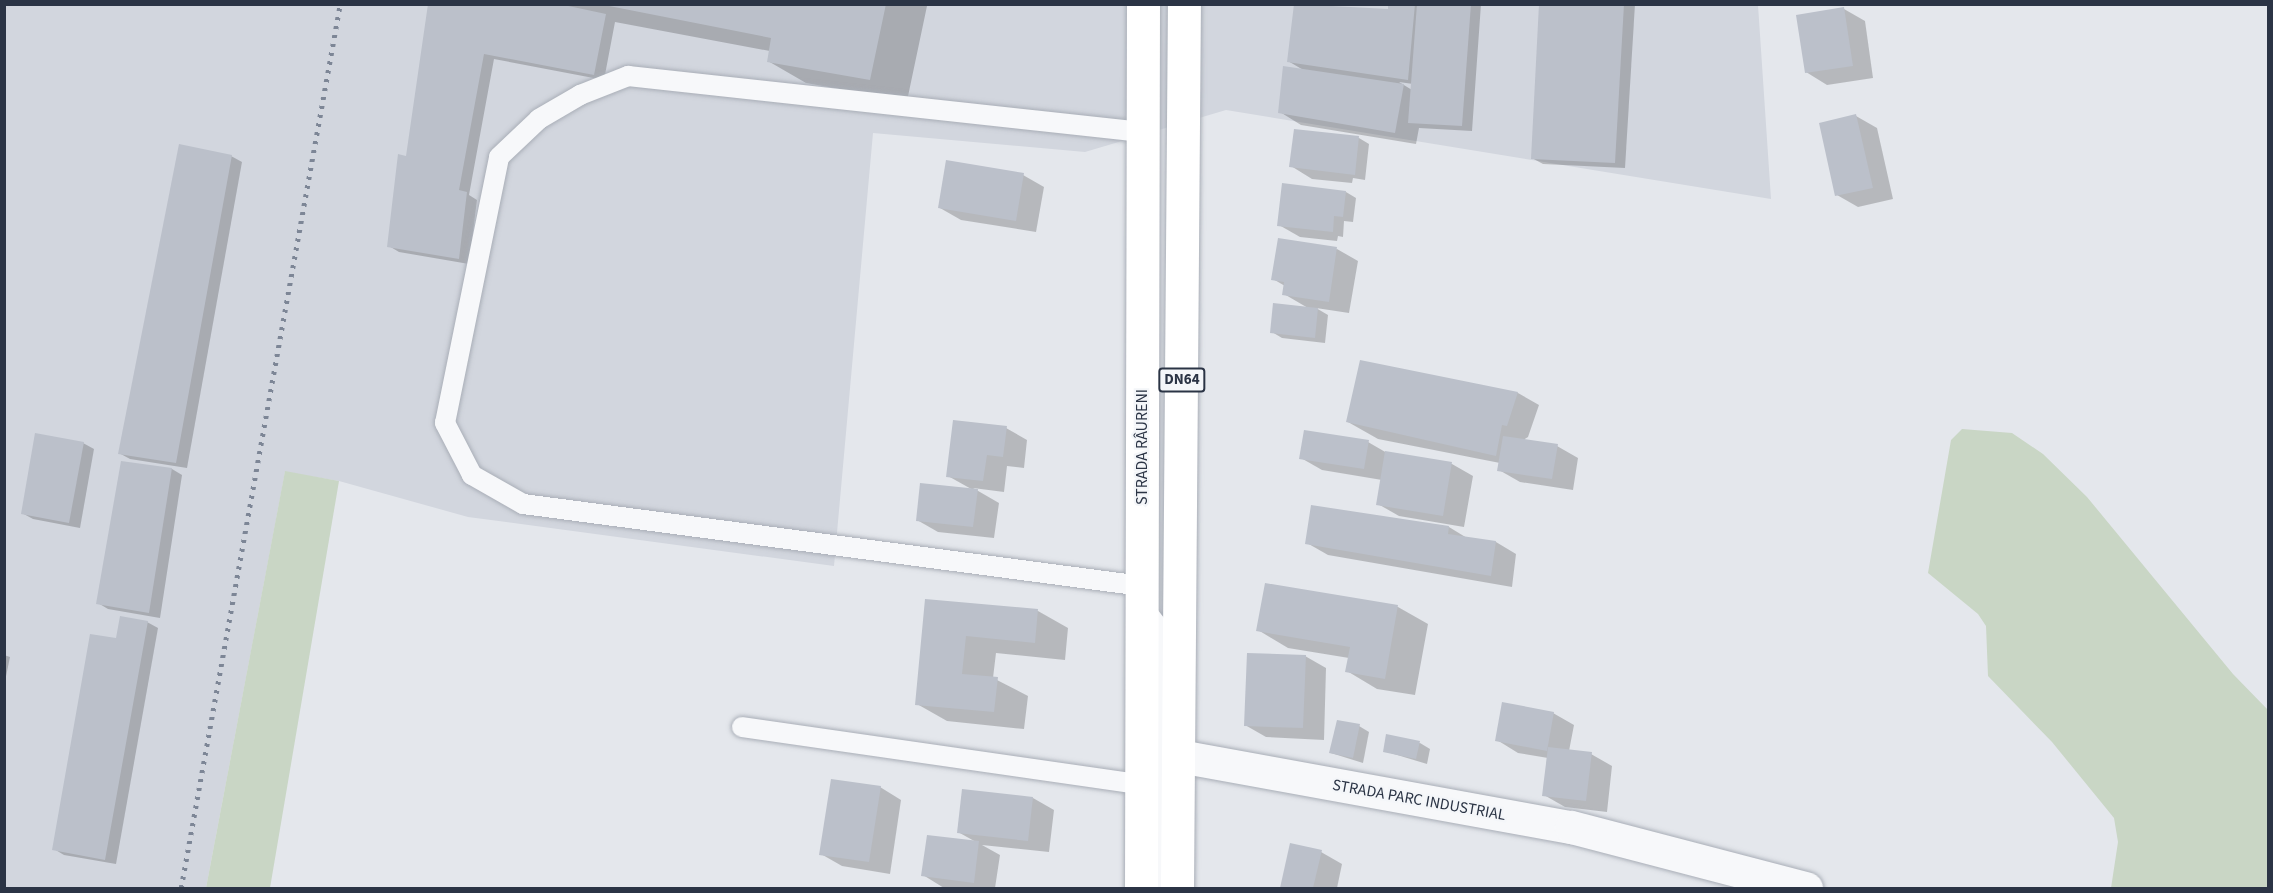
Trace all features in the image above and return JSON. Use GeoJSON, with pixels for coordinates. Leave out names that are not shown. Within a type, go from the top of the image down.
{"type":"FeatureCollection","features":[{"type":"Feature","properties":{"kind":"main road","name":"STRADA RÂURENI"},"geometry":{"type":"LineString","coordinates":[[1141,888],[1143,4]]}},
{"type":"Feature","properties":{"kind":"main road","name":"DN64"},"geometry":{"type":"LineString","coordinates":[[1177,888],[1184,4]]}},
{"type":"Feature","properties":{"kind":"street"},"geometry":{"type":"LineString","coordinates":[[1143,618],[1158,637],[1161,742],[1179,756],[1161,769],[1158,778],[1158,872],[1151,888]]}},
{"type":"Feature","properties":{"kind":"street","name":"STRADA PARC INDUSTRIAL"},"geometry":{"type":"LineString","coordinates":[[1179,756],[1571,827],[1806,888]]}},
{"type":"Feature","properties":{"kind":"lane"},"geometry":{"type":"LineString","coordinates":[[1142,132],[628,76],[580,95],[539,119],[499,158],[445,423],[472,475],[523,504],[1142,586]]}},
{"type":"Feature","properties":{"kind":"lane"},"geometry":{"type":"LineString","coordinates":[[742,727],[1143,785]]}},
{"type":"Feature","properties":{"kind":"shaded area"},"geometry":{"type":"Polygon","coordinates":[[[5,5],[1758,5],[1771,199],[1226,110],[1085,152],[873,133],[834,566],[468,517],[339,481],[285,472],[206,888],[5,888],[5,5]]]}},
{"type":"Feature","properties":{"kind":"green space"},"geometry":{"type":"Polygon","coordinates":[[[1962,429],[2012,433],[2043,454],[2087,497],[2233,674],[2268,710],[2268,888],[2111,888],[2118,842],[2114,818],[2052,742],[1988,676],[1986,626],[1978,614],[1928,573],[1951,440],[1962,429]]]}},
{"type":"Feature","properties":{"kind":"green space"},"geometry":{"type":"Polygon","coordinates":[[[285,471],[339,481],[270,888],[206,888],[285,471]]]}},
{"type":"Feature","properties":{"kind":"building"},"geometry":{"type":"Polygon","coordinates":[[[428,4],[559,4],[606,14],[594,75],[484,54],[459,190],[467,192],[459,259],[387,247],[398,154],[406,156],[428,4]]]}},
{"type":"Feature","properties":{"kind":"building"},"geometry":{"type":"Polygon","coordinates":[[[599,4],[886,4],[870,80],[767,62],[771,38],[599,4]]]}},
{"type":"Feature","properties":{"kind":"building"},"geometry":{"type":"Polygon","coordinates":[[[1294,4],[1388,9],[1388,4],[1415,4],[1408,80],[1287,62],[1294,4]]]}},
{"type":"Feature","properties":{"kind":"building"},"geometry":{"type":"Polygon","coordinates":[[[1417,4],[1471,4],[1462,126],[1408,123],[1417,4]]]}},
{"type":"Feature","properties":{"kind":"building"},"geometry":{"type":"Polygon","coordinates":[[[1539,4],[1624,4],[1615,163],[1531,159],[1539,4]]]}},
{"type":"Feature","properties":{"kind":"building"},"geometry":{"type":"Polygon","coordinates":[[[1844,7],[1853,66],[1805,73],[1796,15],[1844,7]]]}},
{"type":"Feature","properties":{"kind":"building"},"geometry":{"type":"Polygon","coordinates":[[[1283,66],[1404,84],[1395,133],[1278,113],[1283,66]]]}},
{"type":"Feature","properties":{"kind":"building"},"geometry":{"type":"Polygon","coordinates":[[[1856,114],[1873,188],[1835,196],[1819,123],[1856,114]]]}},
{"type":"Feature","properties":{"kind":"building"},"geometry":{"type":"Polygon","coordinates":[[[1294,129],[1359,136],[1355,175],[1289,167],[1294,129]]]}},
{"type":"Feature","properties":{"kind":"building"},"geometry":{"type":"Polygon","coordinates":[[[179,144],[232,155],[176,463],[118,454],[179,144]]]}},
{"type":"Feature","properties":{"kind":"building"},"geometry":{"type":"Polygon","coordinates":[[[946,160],[1024,173],[1016,221],[938,208],[946,160]]]}},
{"type":"Feature","properties":{"kind":"building"},"geometry":{"type":"Polygon","coordinates":[[[1282,183],[1346,191],[1343,217],[1334,216],[1333,232],[1277,226],[1282,183]]]}},
{"type":"Feature","properties":{"kind":"building"},"geometry":{"type":"Polygon","coordinates":[[[1278,238],[1337,247],[1329,302],[1282,295],[1284,282],[1271,280],[1278,238]]]}},
{"type":"Feature","properties":{"kind":"building"},"geometry":{"type":"Polygon","coordinates":[[[1273,303],[1318,308],[1315,338],[1270,333],[1273,303]]]}},
{"type":"Feature","properties":{"kind":"building"},"geometry":{"type":"Polygon","coordinates":[[[1360,360],[1518,392],[1507,426],[1502,425],[1496,456],[1346,422],[1360,360]]]}},
{"type":"Feature","properties":{"kind":"building"},"geometry":{"type":"Polygon","coordinates":[[[953,420],[1007,426],[1003,457],[987,455],[983,481],[946,477],[953,420]]]}},
{"type":"Feature","properties":{"kind":"building"},"geometry":{"type":"Polygon","coordinates":[[[1304,430],[1369,440],[1364,469],[1299,459],[1304,430]]]}},
{"type":"Feature","properties":{"kind":"building"},"geometry":{"type":"Polygon","coordinates":[[[35,433],[84,442],[69,523],[21,514],[35,433]]]}},
{"type":"Feature","properties":{"kind":"building"},"geometry":{"type":"Polygon","coordinates":[[[1503,436],[1558,444],[1552,479],[1497,471],[1503,436]]]}},
{"type":"Feature","properties":{"kind":"building"},"geometry":{"type":"Polygon","coordinates":[[[1385,451],[1452,462],[1443,516],[1376,505],[1385,451]]]}},
{"type":"Feature","properties":{"kind":"building"},"geometry":{"type":"Polygon","coordinates":[[[121,461],[172,468],[149,613],[96,604],[121,461]]]}},
{"type":"Feature","properties":{"kind":"building"},"geometry":{"type":"Polygon","coordinates":[[[920,483],[978,489],[973,527],[916,521],[920,483]]]}},
{"type":"Feature","properties":{"kind":"building"},"geometry":{"type":"Polygon","coordinates":[[[1311,505],[1449,526],[1448,534],[1496,541],[1491,576],[1305,544],[1311,505]]]}},
{"type":"Feature","properties":{"kind":"building"},"geometry":{"type":"Polygon","coordinates":[[[1265,583],[1398,605],[1385,679],[1345,672],[1350,647],[1256,631],[1265,583]]]}},
{"type":"Feature","properties":{"kind":"building"},"geometry":{"type":"Polygon","coordinates":[[[925,599],[1038,609],[1035,643],[966,636],[962,674],[998,677],[994,712],[915,705],[925,599]]]}},
{"type":"Feature","properties":{"kind":"building"},"geometry":{"type":"Polygon","coordinates":[[[120,616],[148,621],[105,860],[52,850],[90,634],[116,638],[120,616]]]}},
{"type":"Feature","properties":{"kind":"building"},"geometry":{"type":"Polygon","coordinates":[[[1247,653],[1306,655],[1303,728],[1244,726],[1247,653]]]}},
{"type":"Feature","properties":{"kind":"building"},"geometry":{"type":"Polygon","coordinates":[[[1502,702],[1554,712],[1547,751],[1495,741],[1502,702]]]}},
{"type":"Feature","properties":{"kind":"building"},"geometry":{"type":"Polygon","coordinates":[[[1337,720],[1360,724],[1353,758],[1329,753],[1337,720]]]}},
{"type":"Feature","properties":{"kind":"building"},"geometry":{"type":"Polygon","coordinates":[[[1386,734],[1420,741],[1416,759],[1383,752],[1386,734]]]}},
{"type":"Feature","properties":{"kind":"building"},"geometry":{"type":"Polygon","coordinates":[[[1548,747],[1592,752],[1586,801],[1542,796],[1548,747]]]}},
{"type":"Feature","properties":{"kind":"building"},"geometry":{"type":"Polygon","coordinates":[[[831,779],[881,786],[869,862],[819,855],[831,779]]]}},
{"type":"Feature","properties":{"kind":"building"},"geometry":{"type":"Polygon","coordinates":[[[962,789],[1033,797],[1028,841],[957,833],[962,789]]]}},
{"type":"Feature","properties":{"kind":"building"},"geometry":{"type":"Polygon","coordinates":[[[927,835],[979,841],[974,883],[921,876],[927,835]]]}},
{"type":"Feature","properties":{"kind":"building"},"geometry":{"type":"Polygon","coordinates":[[[1290,843],[1322,850],[1313,888],[1280,888],[1290,843]]]}},
{"type":"Feature","properties":{"kind":"railway"},"geometry":{"type":"LineString","coordinates":[[181,888],[340,4]]}}]}
